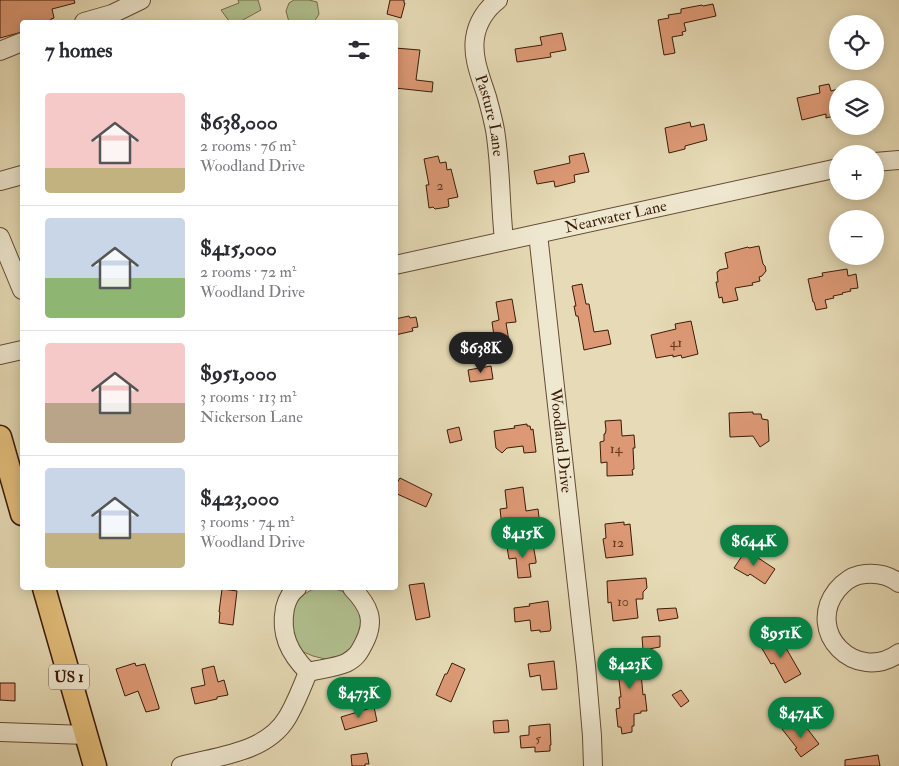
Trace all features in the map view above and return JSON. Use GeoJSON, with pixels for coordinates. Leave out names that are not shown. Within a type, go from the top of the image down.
{"type":"FeatureCollection","features":[{"type":"Feature","properties":{"kind":"main road"},"geometry":{"type":"LineString","coordinates":[[0,437],[5,470],[20,509]]}},
{"type":"Feature","properties":{"kind":"main road","name":"US 1"},"geometry":{"type":"LineString","coordinates":[[45,590],[95,766]]}},
{"type":"Feature","properties":{"kind":"street"},"geometry":{"type":"LineString","coordinates":[[91,20],[112,14],[141,0]]}},
{"type":"Feature","properties":{"kind":"street","name":"Pasture Lane"},"geometry":{"type":"LineString","coordinates":[[498,0],[486,11],[479,25],[474,48],[476,64],[495,130],[504,240]]}},
{"type":"Feature","properties":{"kind":"street"},"geometry":{"type":"LineString","coordinates":[[0,50],[20,43]]}},
{"type":"Feature","properties":{"kind":"street"},"geometry":{"type":"LineString","coordinates":[[884,161],[899,160]]}},
{"type":"Feature","properties":{"kind":"street","name":"Nearwater Lane"},"geometry":{"type":"LineString","coordinates":[[398,264],[829,170]]}},
{"type":"Feature","properties":{"kind":"street"},"geometry":{"type":"LineString","coordinates":[[0,181],[20,176]]}},
{"type":"Feature","properties":{"kind":"street","name":"Woodland Drive"},"geometry":{"type":"LineString","coordinates":[[538,234],[586,666],[593,766]]}},
{"type":"Feature","properties":{"kind":"street"},"geometry":{"type":"LineString","coordinates":[[0,237],[20,285]]}},
{"type":"Feature","properties":{"kind":"street"},"geometry":{"type":"LineString","coordinates":[[0,354],[20,350]]}},
{"type":"Feature","properties":{"kind":"street"},"geometry":{"type":"LineString","coordinates":[[899,583],[884,575],[869,573],[854,576],[841,584],[832,596],[827,611],[827,626],[832,640],[842,652],[854,660],[869,663],[884,661],[899,653]]}},
{"type":"Feature","properties":{"kind":"street"},"geometry":{"type":"LineString","coordinates":[[294,590],[287,600],[284,616],[284,633],[298,661],[308,672]]}},
{"type":"Feature","properties":{"kind":"street"},"geometry":{"type":"LineString","coordinates":[[308,672],[333,667],[347,662],[359,654],[368,634],[370,616],[362,599],[354,590]]}},
{"type":"Feature","properties":{"kind":"street"},"geometry":{"type":"LineString","coordinates":[[181,766],[237,752],[255,746],[269,738],[287,719],[308,672]]}},
{"type":"Feature","properties":{"kind":"street"},"geometry":{"type":"LineString","coordinates":[[0,732],[86,735]]}},
{"type":"Feature","properties":{"kind":"green space"},"geometry":{"type":"Polygon","coordinates":[[[238,0],[258,0],[261,10],[243,20],[228,20],[221,10],[239,3],[238,0]]]}},
{"type":"Feature","properties":{"kind":"green space"},"geometry":{"type":"Polygon","coordinates":[[[294,0],[317,2],[319,14],[315,20],[288,20],[286,11],[289,3],[294,0]]]}},
{"type":"Feature","properties":{"kind":"green space"},"geometry":{"type":"Polygon","coordinates":[[[313,590],[338,590],[345,592],[356,603],[363,616],[361,631],[355,644],[339,657],[325,659],[299,650],[293,631],[292,613],[300,598],[313,590]]]}},
{"type":"Feature","properties":{"kind":"building"},"geometry":{"type":"Polygon","coordinates":[[[0,0],[74,0],[75,3],[52,9],[54,18],[51,20],[20,20],[20,33],[0,38],[0,0]]]}},
{"type":"Feature","properties":{"kind":"building"},"geometry":{"type":"Polygon","coordinates":[[[390,0],[404,0],[401,18],[387,14],[390,0]]]}},
{"type":"Feature","properties":{"kind":"building"},"geometry":{"type":"Polygon","coordinates":[[[713,4],[716,16],[684,23],[686,31],[682,32],[683,35],[672,37],[675,53],[664,55],[658,20],[669,18],[668,15],[681,13],[681,9],[713,4]]]}},
{"type":"Feature","properties":{"kind":"building"},"geometry":{"type":"Polygon","coordinates":[[[562,33],[566,50],[550,53],[551,57],[517,62],[515,49],[542,45],[540,37],[562,33]]]}},
{"type":"Feature","properties":{"kind":"building"},"geometry":{"type":"Polygon","coordinates":[[[398,48],[420,50],[416,80],[433,82],[432,92],[398,88],[398,48]]]}},
{"type":"Feature","properties":{"kind":"building"},"geometry":{"type":"Polygon","coordinates":[[[829,84],[829,117],[826,118],[826,114],[802,120],[797,98],[820,93],[819,86],[829,84]]]}},
{"type":"Feature","properties":{"kind":"building"},"geometry":{"type":"Polygon","coordinates":[[[690,122],[691,127],[704,124],[707,140],[669,153],[665,128],[690,122]]]}},
{"type":"Feature","properties":{"kind":"building"},"geometry":{"type":"Polygon","coordinates":[[[584,153],[589,172],[574,175],[575,182],[555,187],[554,181],[537,184],[534,171],[570,163],[569,156],[584,153]]]}},
{"type":"Feature","properties":{"kind":"building"},"geometry":{"type":"Polygon","coordinates":[[[438,156],[440,163],[446,162],[447,170],[451,169],[458,197],[448,199],[448,207],[435,209],[433,207],[429,208],[426,185],[429,185],[424,159],[438,156]]]}},
{"type":"Feature","properties":{"kind":"building"},"geometry":{"type":"Polygon","coordinates":[[[759,246],[766,271],[759,277],[760,281],[752,283],[753,285],[735,288],[738,300],[723,303],[722,297],[719,298],[716,282],[718,282],[717,272],[728,268],[725,253],[759,246]]]}},
{"type":"Feature","properties":{"kind":"building"},"geometry":{"type":"Polygon","coordinates":[[[847,269],[848,276],[856,274],[858,288],[850,289],[851,291],[825,300],[827,308],[816,310],[808,279],[823,276],[822,273],[847,269]]]}},
{"type":"Feature","properties":{"kind":"building"},"geometry":{"type":"Polygon","coordinates":[[[582,284],[586,304],[589,304],[594,332],[608,330],[611,344],[584,350],[578,316],[576,316],[574,306],[576,306],[572,286],[582,284]]]}},
{"type":"Feature","properties":{"kind":"building"},"geometry":{"type":"Polygon","coordinates":[[[512,299],[516,322],[506,323],[509,341],[495,343],[492,322],[499,320],[496,302],[512,299]]]}},
{"type":"Feature","properties":{"kind":"building"},"geometry":{"type":"Polygon","coordinates":[[[409,316],[410,318],[416,317],[418,327],[412,328],[413,331],[398,334],[398,318],[409,316]]]}},
{"type":"Feature","properties":{"kind":"building"},"geometry":{"type":"Polygon","coordinates":[[[691,321],[698,354],[682,358],[681,355],[673,357],[673,355],[656,358],[651,335],[676,329],[675,324],[691,321]]]}},
{"type":"Feature","properties":{"kind":"building"},"geometry":{"type":"Polygon","coordinates":[[[491,366],[493,379],[470,382],[468,370],[491,366]]]}},
{"type":"Feature","properties":{"kind":"building"},"geometry":{"type":"Polygon","coordinates":[[[753,412],[753,414],[761,414],[762,419],[768,420],[769,441],[760,447],[753,436],[730,437],[729,413],[753,412]]]}},
{"type":"Feature","properties":{"kind":"building"},"geometry":{"type":"Polygon","coordinates":[[[621,420],[622,436],[634,435],[633,475],[607,476],[607,462],[601,463],[600,442],[604,441],[605,421],[621,420]]]}},
{"type":"Feature","properties":{"kind":"building"},"geometry":{"type":"Polygon","coordinates":[[[527,424],[531,430],[533,429],[536,452],[524,453],[523,446],[507,448],[502,453],[496,448],[494,431],[527,424]]]}},
{"type":"Feature","properties":{"kind":"building"},"geometry":{"type":"Polygon","coordinates":[[[459,427],[462,440],[450,443],[447,430],[459,427]]]}},
{"type":"Feature","properties":{"kind":"building"},"geometry":{"type":"Polygon","coordinates":[[[400,478],[432,494],[426,507],[398,494],[398,481],[400,478]]]}},
{"type":"Feature","properties":{"kind":"building"},"geometry":{"type":"Polygon","coordinates":[[[523,487],[526,511],[538,509],[540,525],[526,527],[526,523],[502,527],[500,509],[507,508],[505,490],[523,487]]]}},
{"type":"Feature","properties":{"kind":"building"},"geometry":{"type":"Polygon","coordinates":[[[624,522],[624,525],[630,524],[633,555],[606,558],[603,539],[606,538],[605,524],[624,522]]]}},
{"type":"Feature","properties":{"kind":"building"},"geometry":{"type":"Polygon","coordinates":[[[533,544],[536,563],[529,564],[531,577],[518,578],[516,558],[509,559],[507,547],[533,544]]]}},
{"type":"Feature","properties":{"kind":"building"},"geometry":{"type":"Polygon","coordinates":[[[746,550],[775,569],[765,584],[750,574],[748,576],[734,568],[746,550]]]}},
{"type":"Feature","properties":{"kind":"building"},"geometry":{"type":"Polygon","coordinates":[[[646,578],[647,588],[643,592],[643,599],[636,599],[638,618],[613,621],[611,602],[608,603],[607,581],[646,578]]]}},
{"type":"Feature","properties":{"kind":"building"},"geometry":{"type":"Polygon","coordinates":[[[424,583],[430,617],[416,620],[409,585],[424,583]]]}},
{"type":"Feature","properties":{"kind":"building"},"geometry":{"type":"Polygon","coordinates":[[[222,590],[237,591],[233,625],[219,623],[222,590]]]}},
{"type":"Feature","properties":{"kind":"building"},"geometry":{"type":"Polygon","coordinates":[[[548,601],[550,631],[531,631],[530,620],[515,622],[514,608],[548,601]]]}},
{"type":"Feature","properties":{"kind":"building"},"geometry":{"type":"Polygon","coordinates":[[[676,608],[678,618],[659,621],[657,609],[676,608]]]}},
{"type":"Feature","properties":{"kind":"building"},"geometry":{"type":"Polygon","coordinates":[[[660,636],[660,647],[643,650],[642,637],[660,636]]]}},
{"type":"Feature","properties":{"kind":"building"},"geometry":{"type":"Polygon","coordinates":[[[779,636],[801,674],[785,683],[774,663],[771,664],[760,645],[779,636]]]}},
{"type":"Feature","properties":{"kind":"building"},"geometry":{"type":"Polygon","coordinates":[[[639,651],[643,695],[645,694],[647,711],[634,714],[632,732],[622,734],[621,727],[618,727],[616,709],[620,708],[619,697],[621,697],[616,654],[639,651]]]}},
{"type":"Feature","properties":{"kind":"building"},"geometry":{"type":"Polygon","coordinates":[[[554,661],[557,689],[542,690],[540,675],[530,677],[528,664],[554,661]]]}},
{"type":"Feature","properties":{"kind":"building"},"geometry":{"type":"Polygon","coordinates":[[[135,663],[136,666],[145,664],[159,709],[146,712],[138,691],[125,696],[116,669],[135,663]]]}},
{"type":"Feature","properties":{"kind":"building"},"geometry":{"type":"Polygon","coordinates":[[[452,663],[465,669],[451,702],[436,695],[452,663]]]}},
{"type":"Feature","properties":{"kind":"building"},"geometry":{"type":"Polygon","coordinates":[[[214,666],[218,682],[224,680],[228,695],[195,704],[191,688],[205,685],[202,669],[214,666]]]}},
{"type":"Feature","properties":{"kind":"building"},"geometry":{"type":"Polygon","coordinates":[[[0,683],[15,683],[15,701],[0,700],[0,683]]]}},
{"type":"Feature","properties":{"kind":"building"},"geometry":{"type":"Polygon","coordinates":[[[681,690],[689,701],[681,707],[672,695],[681,690]]]}},
{"type":"Feature","properties":{"kind":"building"},"geometry":{"type":"Polygon","coordinates":[[[374,707],[377,721],[345,730],[341,717],[374,707]]]}},
{"type":"Feature","properties":{"kind":"building"},"geometry":{"type":"Polygon","coordinates":[[[508,720],[509,732],[494,733],[493,721],[508,720]]]}},
{"type":"Feature","properties":{"kind":"building"},"geometry":{"type":"Polygon","coordinates":[[[793,721],[801,731],[806,727],[819,744],[801,757],[795,749],[797,748],[782,729],[793,721]]]}},
{"type":"Feature","properties":{"kind":"building"},"geometry":{"type":"Polygon","coordinates":[[[550,724],[550,751],[535,752],[535,747],[521,748],[520,736],[529,735],[529,726],[550,724]]]}},
{"type":"Feature","properties":{"kind":"building"},"geometry":{"type":"Polygon","coordinates":[[[367,753],[369,764],[365,764],[365,766],[352,766],[351,755],[367,753]]]}},
{"type":"Feature","properties":{"kind":"building"},"geometry":{"type":"Polygon","coordinates":[[[878,755],[880,766],[845,766],[845,760],[878,755]]]}}]}
